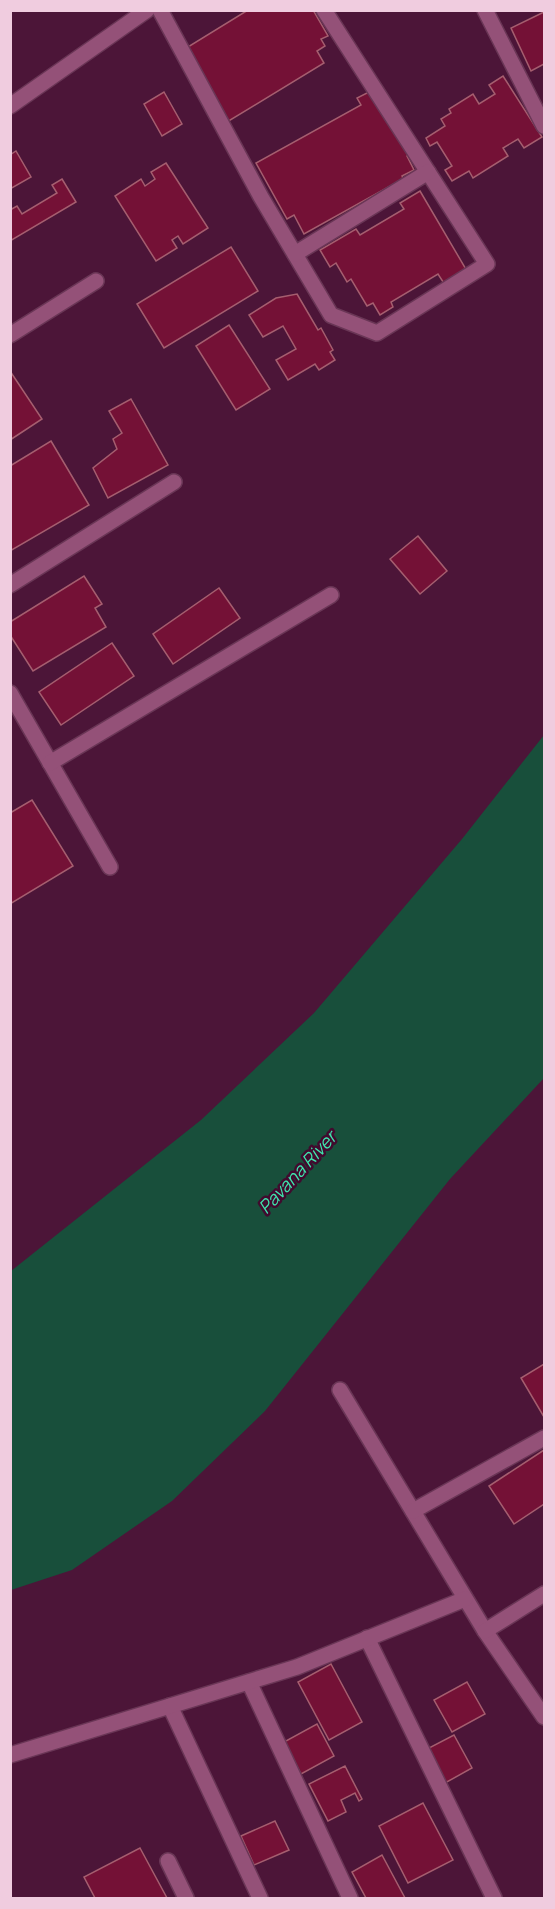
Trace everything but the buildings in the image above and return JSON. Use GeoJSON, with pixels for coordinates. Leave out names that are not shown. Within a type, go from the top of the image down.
{"type":"FeatureCollection","features":[{"type":"Feature","properties":{"kind":"street"},"geometry":{"type":"LineString","coordinates":[[10,106],[147,10]]}},
{"type":"Feature","properties":{"kind":"street"},"geometry":{"type":"LineString","coordinates":[[160,10],[330,315],[377,333],[487,264],[324,10]]}},
{"type":"Feature","properties":{"kind":"street"},"geometry":{"type":"LineString","coordinates":[[485,10],[544,126]]}},
{"type":"Feature","properties":{"kind":"street"},"geometry":{"type":"LineString","coordinates":[[295,254],[428,172]]}},
{"type":"Feature","properties":{"kind":"street"},"geometry":{"type":"LineString","coordinates":[[10,335],[96,280]]}},
{"type":"Feature","properties":{"kind":"street"},"geometry":{"type":"LineString","coordinates":[[10,585],[174,482]]}},
{"type":"Feature","properties":{"kind":"street"},"geometry":{"type":"LineString","coordinates":[[50,763],[331,595]]}},
{"type":"Feature","properties":{"kind":"street"},"geometry":{"type":"LineString","coordinates":[[10,693],[110,867]]}},
{"type":"Feature","properties":{"kind":"street"},"geometry":{"type":"LineString","coordinates":[[340,1390],[484,1631],[543,1710]]}},
{"type":"Feature","properties":{"kind":"street"},"geometry":{"type":"LineString","coordinates":[[413,1511],[544,1438]]}},
{"type":"Feature","properties":{"kind":"street"},"geometry":{"type":"LineString","coordinates":[[484,1631],[544,1594]]}},
{"type":"Feature","properties":{"kind":"street"},"geometry":{"type":"LineString","coordinates":[[10,1755],[297,1667],[465,1599]]}},
{"type":"Feature","properties":{"kind":"street"},"geometry":{"type":"LineString","coordinates":[[367,1638],[494,1899]]}},
{"type":"Feature","properties":{"kind":"street"},"geometry":{"type":"LineString","coordinates":[[249,1682],[350,1899]]}},
{"type":"Feature","properties":{"kind":"street"},"geometry":{"type":"LineString","coordinates":[[170,1706],[260,1899]]}},
{"type":"Feature","properties":{"kind":"street"},"geometry":{"type":"LineString","coordinates":[[168,1861],[186,1899]]}},
{"type":"Feature","properties":{"kind":"water","name":"Pavana River"},"geometry":{"type":"Polygon","coordinates":[[[544,735],[544,1078],[450,1179],[265,1411],[172,1501],[72,1570],[11,1590],[11,1271],[201,1120],[314,1013],[462,839],[544,735]]]}}]}
